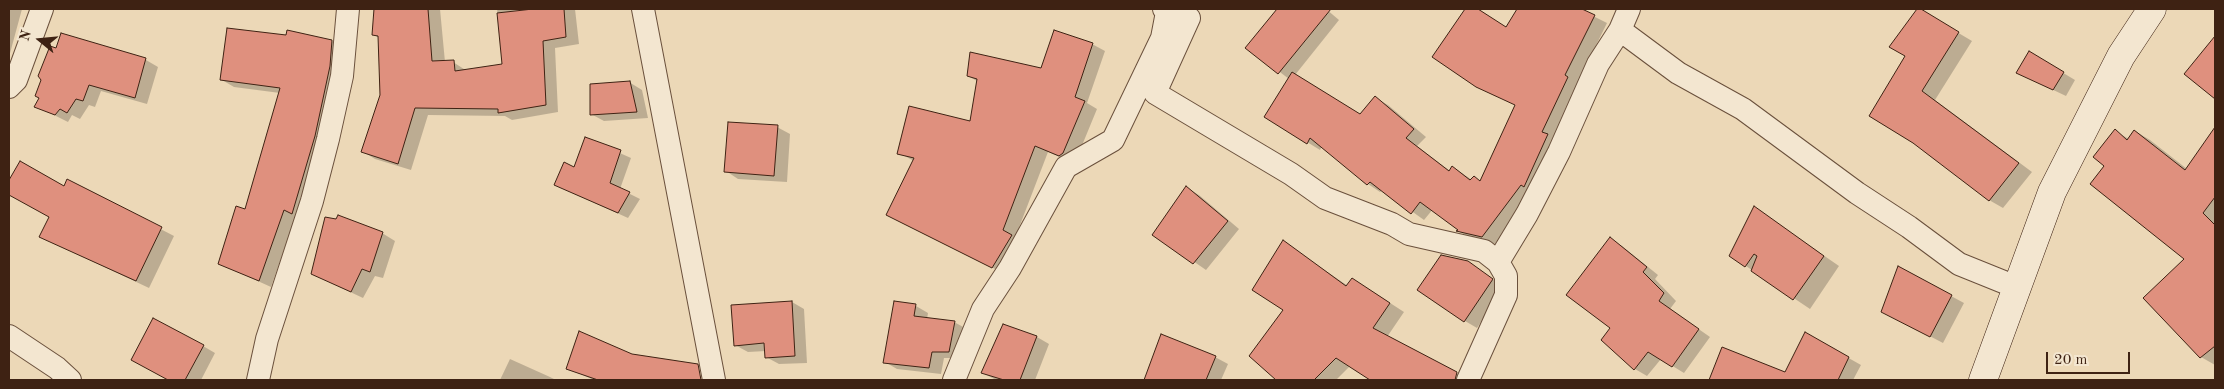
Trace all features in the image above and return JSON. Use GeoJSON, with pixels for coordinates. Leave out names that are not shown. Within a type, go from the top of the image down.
{"type":"FeatureCollection","features":[{"type":"Feature","properties":{"kind":"street"},"geometry":{"type":"LineString","coordinates":[[9,87],[16,80],[42,9]]}},
{"type":"Feature","properties":{"kind":"street"},"geometry":{"type":"LineString","coordinates":[[258,380],[267,339],[312,201],[328,139],[342,76],[348,9]]}},
{"type":"Feature","properties":{"kind":"street"},"geometry":{"type":"LineString","coordinates":[[643,9],[714,380]]}},
{"type":"Feature","properties":{"kind":"street"},"geometry":{"type":"LineString","coordinates":[[1498,262],[1527,214],[1559,152],[1598,64],[1620,30],[1629,9]]}},
{"type":"Feature","properties":{"kind":"street"},"geometry":{"type":"LineString","coordinates":[[1983,380],[2052,192],[2081,131],[2121,56],[2152,9]]}},
{"type":"Feature","properties":{"kind":"street"},"geometry":{"type":"LineString","coordinates":[[954,380],[983,309],[1010,268],[1066,167],[1114,140],[1162,38],[1166,10],[1189,18],[1155,93],[1292,174],[1324,198],[1392,224],[1409,234],[1484,252],[1498,262],[1506,276],[1506,295],[1468,380]]}},
{"type":"Feature","properties":{"kind":"street"},"geometry":{"type":"LineString","coordinates":[[1620,30],[1678,73],[1743,109],[1857,193],[1909,227],[1959,264],[2016,287]]}},
{"type":"Feature","properties":{"kind":"street"},"geometry":{"type":"LineString","coordinates":[[9,336],[57,368],[70,380]]}},
{"type":"Feature","properties":{"kind":"building"},"geometry":{"type":"Polygon","coordinates":[[[374,9],[428,9],[432,61],[454,60],[455,71],[502,64],[497,13],[533,9],[564,9],[566,37],[543,41],[546,105],[498,113],[498,109],[415,108],[398,164],[361,152],[380,95],[378,36],[372,35],[374,9]]]}},
{"type":"Feature","properties":{"kind":"building"},"geometry":{"type":"Polygon","coordinates":[[[1277,9],[1331,9],[1278,74],[1245,48],[1277,9]]]}},
{"type":"Feature","properties":{"kind":"building"},"geometry":{"type":"Polygon","coordinates":[[[1465,9],[1478,9],[1506,27],[1517,9],[1582,9],[1595,15],[1565,75],[1568,77],[1542,132],[1548,134],[1524,187],[1521,185],[1482,237],[1456,231],[1458,230],[1420,202],[1411,214],[1370,182],[1367,185],[1310,138],[1307,144],[1264,117],[1292,72],[1360,114],[1375,96],[1414,129],[1406,138],[1449,171],[1452,166],[1470,180],[1474,176],[1480,181],[1515,105],[1476,87],[1432,57],[1465,9]]]}},
{"type":"Feature","properties":{"kind":"building"},"geometry":{"type":"Polygon","coordinates":[[[1917,9],[1921,9],[1959,32],[1922,91],[2019,163],[1989,201],[1913,143],[1869,116],[1905,56],[1889,47],[1917,9]]]}},
{"type":"Feature","properties":{"kind":"building"},"geometry":{"type":"Polygon","coordinates":[[[227,28],[286,35],[287,30],[332,40],[330,66],[315,136],[292,214],[284,210],[259,281],[218,264],[236,206],[245,209],[280,88],[220,80],[227,28]]]}},
{"type":"Feature","properties":{"kind":"building"},"geometry":{"type":"Polygon","coordinates":[[[1054,30],[1093,43],[1075,97],[1085,101],[1063,153],[1059,156],[1035,146],[1003,230],[1012,235],[992,268],[886,215],[914,158],[897,154],[909,106],[970,121],[977,79],[967,76],[970,52],[1041,68],[1054,30]]]}},
{"type":"Feature","properties":{"kind":"building"},"geometry":{"type":"Polygon","coordinates":[[[61,33],[146,58],[135,98],[89,85],[83,101],[76,99],[67,113],[60,109],[55,115],[34,107],[39,98],[35,96],[41,80],[38,76],[50,46],[56,48],[61,33]]]}},
{"type":"Feature","properties":{"kind":"building"},"geometry":{"type":"Polygon","coordinates":[[[2215,36],[2215,99],[2184,74],[2215,36]]]}},
{"type":"Feature","properties":{"kind":"building"},"geometry":{"type":"Polygon","coordinates":[[[2029,51],[2064,72],[2053,90],[2016,73],[2029,51]]]}},
{"type":"Feature","properties":{"kind":"building"},"geometry":{"type":"Polygon","coordinates":[[[630,81],[637,112],[590,115],[590,84],[630,81]]]}},
{"type":"Feature","properties":{"kind":"building"},"geometry":{"type":"Polygon","coordinates":[[[728,122],[778,125],[774,176],[724,172],[728,122]]]}},
{"type":"Feature","properties":{"kind":"building"},"geometry":{"type":"Polygon","coordinates":[[[2215,127],[2215,197],[2203,213],[2215,225],[2215,346],[2200,358],[2143,298],[2184,259],[2090,184],[2104,166],[2093,157],[2115,129],[2127,140],[2134,130],[2185,170],[2215,127]]]}},
{"type":"Feature","properties":{"kind":"building"},"geometry":{"type":"Polygon","coordinates":[[[585,137],[621,150],[610,183],[630,192],[618,213],[554,185],[564,162],[574,167],[585,137]]]}},
{"type":"Feature","properties":{"kind":"building"},"geometry":{"type":"Polygon","coordinates":[[[20,161],[64,186],[67,179],[162,227],[136,281],[39,237],[49,217],[9,195],[9,180],[20,161]]]}},
{"type":"Feature","properties":{"kind":"building"},"geometry":{"type":"Polygon","coordinates":[[[1186,186],[1228,221],[1193,264],[1152,235],[1186,186]]]}},
{"type":"Feature","properties":{"kind":"building"},"geometry":{"type":"Polygon","coordinates":[[[1754,206],[1824,256],[1793,300],[1751,271],[1757,256],[1754,254],[1745,267],[1729,256],[1754,206]]]}},
{"type":"Feature","properties":{"kind":"building"},"geometry":{"type":"Polygon","coordinates":[[[338,215],[383,232],[370,272],[362,269],[351,292],[311,274],[325,217],[336,219],[338,215]]]}},
{"type":"Feature","properties":{"kind":"building"},"geometry":{"type":"Polygon","coordinates":[[[1610,237],[1647,267],[1643,272],[1664,293],[1659,301],[1699,329],[1672,367],[1648,352],[1634,370],[1601,340],[1610,328],[1566,295],[1610,237]]]}},
{"type":"Feature","properties":{"kind":"building"},"geometry":{"type":"Polygon","coordinates":[[[1283,240],[1346,286],[1352,278],[1390,303],[1373,328],[1457,372],[1455,380],[1370,380],[1336,358],[1314,380],[1276,380],[1249,356],[1283,310],[1252,290],[1283,240]]]}},
{"type":"Feature","properties":{"kind":"building"},"geometry":{"type":"Polygon","coordinates":[[[1441,255],[1468,261],[1493,279],[1464,322],[1417,290],[1441,255]]]}},
{"type":"Feature","properties":{"kind":"building"},"geometry":{"type":"Polygon","coordinates":[[[1898,266],[1952,295],[1930,337],[1881,312],[1898,266]]]}},
{"type":"Feature","properties":{"kind":"building"},"geometry":{"type":"Polygon","coordinates":[[[792,301],[795,356],[765,358],[764,343],[734,346],[731,305],[792,301]]]}},
{"type":"Feature","properties":{"kind":"building"},"geometry":{"type":"Polygon","coordinates":[[[894,301],[916,304],[914,316],[955,321],[949,352],[932,352],[929,368],[883,363],[894,301]]]}},
{"type":"Feature","properties":{"kind":"building"},"geometry":{"type":"Polygon","coordinates":[[[153,318],[204,345],[185,380],[168,380],[131,360],[153,318]]]}},
{"type":"Feature","properties":{"kind":"building"},"geometry":{"type":"Polygon","coordinates":[[[1003,324],[1037,336],[1020,380],[1004,380],[981,373],[1003,324]]]}},
{"type":"Feature","properties":{"kind":"building"},"geometry":{"type":"Polygon","coordinates":[[[579,331],[632,354],[698,364],[701,380],[598,380],[566,369],[579,331]]]}},
{"type":"Feature","properties":{"kind":"building"},"geometry":{"type":"Polygon","coordinates":[[[1805,332],[1849,357],[1838,380],[1709,380],[1722,347],[1785,372],[1805,332]]]}},
{"type":"Feature","properties":{"kind":"building"},"geometry":{"type":"Polygon","coordinates":[[[1161,334],[1216,356],[1206,380],[1144,380],[1161,334]]]}}]}
